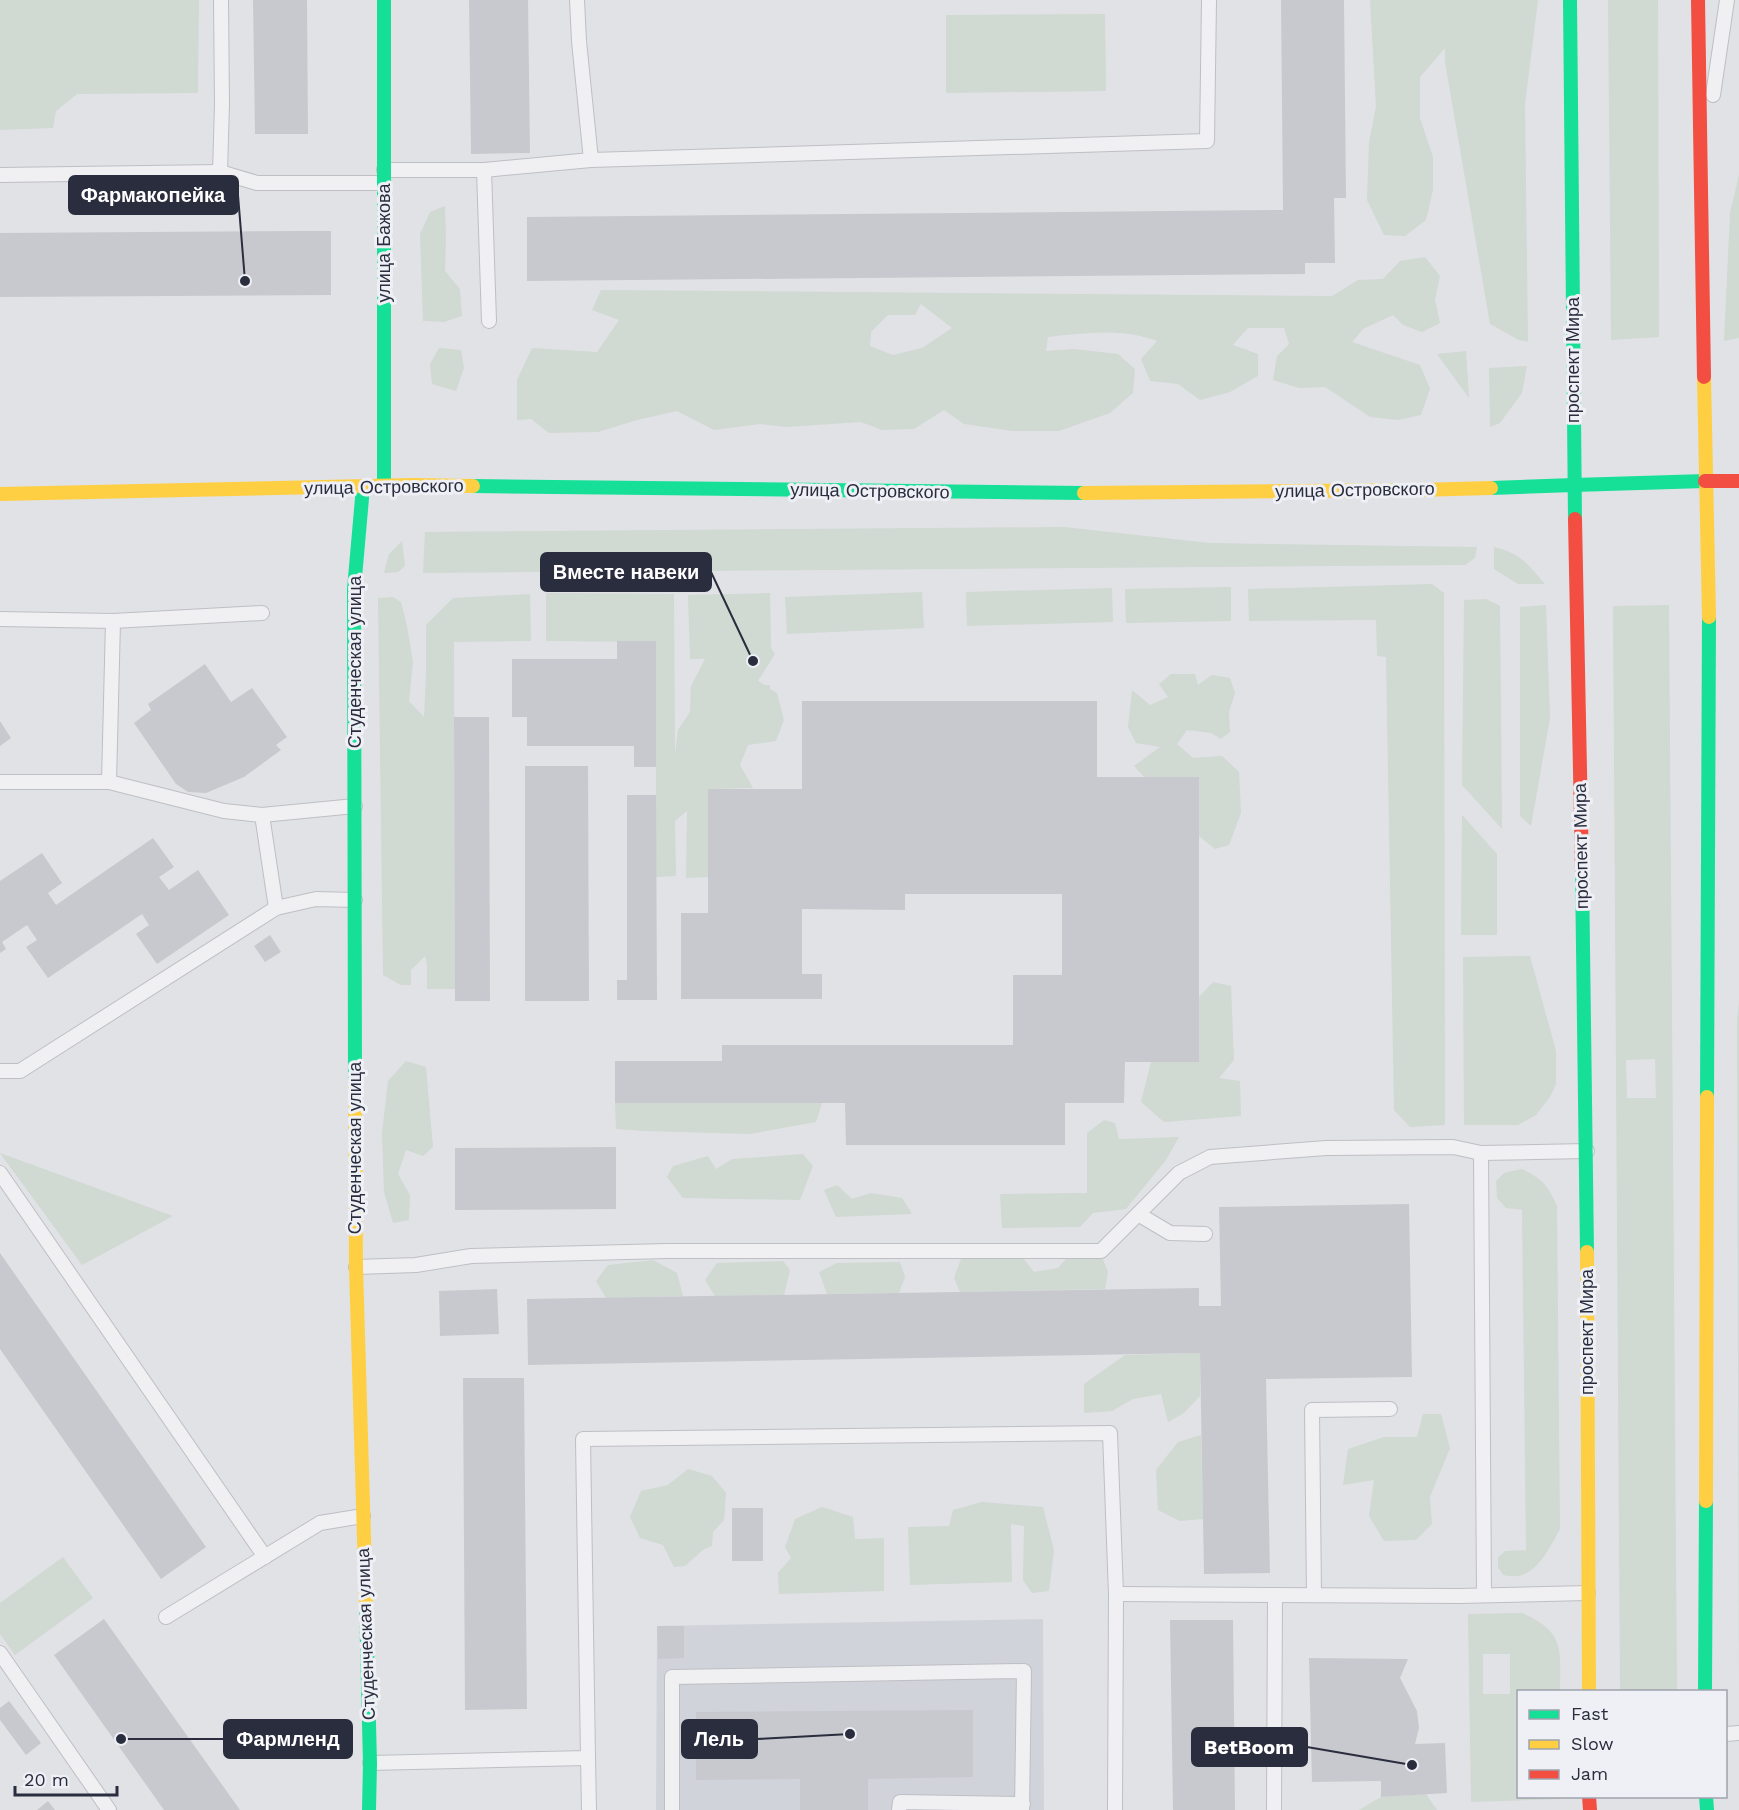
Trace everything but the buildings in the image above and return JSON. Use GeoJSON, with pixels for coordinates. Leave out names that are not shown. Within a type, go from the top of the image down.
{"type":"FeatureCollection","features":[{"type":"Feature","properties":{"kind":"main road","name":"улица Бажова"},"geometry":{"type":"LineString","coordinates":[[384,0],[384,486]]}},
{"type":"Feature","properties":{"kind":"main road","name":"проспект Мира"},"geometry":{"type":"LineString","coordinates":[[1570,0],[1574,485],[1587,1151],[1589,1690]]}},
{"type":"Feature","properties":{"kind":"main road"},"geometry":{"type":"LineString","coordinates":[[1698,0],[1709,617],[1705,1690]]}},
{"type":"Feature","properties":{"kind":"main road","name":"улица Островского"},"geometry":{"type":"LineString","coordinates":[[0,494],[413,485],[1051,493],[1418,490],[1705,481],[1739,482]]}},
{"type":"Feature","properties":{"kind":"main road","name":"Студенческая улица"},"geometry":{"type":"LineString","coordinates":[[363,487],[354,589],[356,1267],[370,1763],[369,1810]]}},
{"type":"Feature","properties":{"kind":"lane"},"geometry":{"type":"LineString","coordinates":[[220,172],[221,0]]}},
{"type":"Feature","properties":{"kind":"lane"},"geometry":{"type":"LineString","coordinates":[[577,0],[591,160]]}},
{"type":"Feature","properties":{"kind":"lane"},"geometry":{"type":"LineString","coordinates":[[0,175],[220,172],[257,183],[484,170],[591,160],[1207,141],[1209,0]]}},
{"type":"Feature","properties":{"kind":"lane"},"geometry":{"type":"LineString","coordinates":[[1701,183],[1727,0]]}},
{"type":"Feature","properties":{"kind":"lane"},"geometry":{"type":"LineString","coordinates":[[484,170],[489,321]]}},
{"type":"Feature","properties":{"kind":"lane"},"geometry":{"type":"LineString","coordinates":[[0,619],[113,621],[262,613]]}},
{"type":"Feature","properties":{"kind":"lane"},"geometry":{"type":"LineString","coordinates":[[109,782],[113,621]]}},
{"type":"Feature","properties":{"kind":"lane"},"geometry":{"type":"LineString","coordinates":[[0,783],[109,782],[224,811],[262,815],[355,806]]}},
{"type":"Feature","properties":{"kind":"lane"},"geometry":{"type":"LineString","coordinates":[[262,815],[276,908]]}},
{"type":"Feature","properties":{"kind":"lane"},"geometry":{"type":"LineString","coordinates":[[0,1071],[20,1071],[276,908],[316,899],[355,900]]}},
{"type":"Feature","properties":{"kind":"lane"},"geometry":{"type":"LineString","coordinates":[[356,1267],[416,1265],[471,1256],[657,1251],[1101,1251],[1179,1173],[1210,1157],[1326,1148],[1453,1147],[1481,1153],[1587,1151]]}},
{"type":"Feature","properties":{"kind":"lane"},"geometry":{"type":"LineString","coordinates":[[1481,1153],[1484,1596]]}},
{"type":"Feature","properties":{"kind":"lane"},"geometry":{"type":"LineString","coordinates":[[0,1173],[265,1557]]}},
{"type":"Feature","properties":{"kind":"lane"},"geometry":{"type":"LineString","coordinates":[[1138,1214],[1170,1233],[1205,1234]]}},
{"type":"Feature","properties":{"kind":"lane"},"geometry":{"type":"LineString","coordinates":[[1314,1595],[1312,1410],[1390,1409]]}},
{"type":"Feature","properties":{"kind":"lane"},"geometry":{"type":"LineString","coordinates":[[589,1810],[584,1439],[1110,1433],[1116,1594],[1115,1810]]}},
{"type":"Feature","properties":{"kind":"lane"},"geometry":{"type":"LineString","coordinates":[[166,1617],[320,1523],[363,1516]]}},
{"type":"Feature","properties":{"kind":"lane"},"geometry":{"type":"LineString","coordinates":[[1116,1594],[1484,1596],[1588,1593]]}},
{"type":"Feature","properties":{"kind":"lane"},"geometry":{"type":"LineString","coordinates":[[1274,1810],[1275,1595]]}},
{"type":"Feature","properties":{"kind":"lane"},"geometry":{"type":"LineString","coordinates":[[0,1653],[109,1810]]}},
{"type":"Feature","properties":{"kind":"lane"},"geometry":{"type":"LineString","coordinates":[[672,1810],[672,1677],[1024,1671],[1022,1807],[900,1802],[899,1810]]}},
{"type":"Feature","properties":{"kind":"lane"},"geometry":{"type":"LineString","coordinates":[[370,1763],[588,1758]]}},
{"type":"Feature","properties":{"kind":"shaded area"},"geometry":{"type":"Polygon","coordinates":[[[0,0],[199,0],[198,93],[77,94],[56,111],[53,128],[0,130],[0,0]]]}},
{"type":"Feature","properties":{"kind":"shaded area"},"geometry":{"type":"Polygon","coordinates":[[[1370,0],[1538,0],[1525,104],[1528,342],[1519,340],[1490,324],[1445,62],[1445,48],[1420,77],[1420,118],[1433,157],[1433,190],[1426,220],[1405,236],[1384,235],[1367,200],[1369,142],[1376,107],[1370,0]]]}},
{"type":"Feature","properties":{"kind":"shaded area"},"geometry":{"type":"Polygon","coordinates":[[[1608,0],[1658,0],[1659,337],[1611,340],[1608,0]]]}},
{"type":"Feature","properties":{"kind":"shaded area"},"geometry":{"type":"Polygon","coordinates":[[[1105,14],[1106,91],[946,93],[946,15],[1105,14]]]}},
{"type":"Feature","properties":{"kind":"shaded area"},"geometry":{"type":"Polygon","coordinates":[[[1739,175],[1739,338],[1724,341],[1730,213],[1739,175]]]}},
{"type":"Feature","properties":{"kind":"shaded area"},"geometry":{"type":"Polygon","coordinates":[[[445,206],[445,271],[460,289],[462,316],[444,322],[423,321],[420,234],[430,212],[445,206]]]}},
{"type":"Feature","properties":{"kind":"shaded area"},"geometry":{"type":"Polygon","coordinates":[[[1425,257],[1440,276],[1435,300],[1440,323],[1422,332],[1403,325],[1393,315],[1363,329],[1352,342],[1420,365],[1430,389],[1421,415],[1398,420],[1370,417],[1325,387],[1299,388],[1273,380],[1277,356],[1289,344],[1284,328],[1248,328],[1233,345],[1258,354],[1258,376],[1230,392],[1200,400],[1178,384],[1150,381],[1141,359],[1157,341],[1117,333],[1048,337],[1046,351],[1074,349],[1118,354],[1135,369],[1133,393],[1110,413],[1059,431],[1012,431],[964,424],[944,410],[914,429],[882,430],[861,422],[787,427],[760,424],[714,430],[677,411],[598,432],[549,433],[531,419],[517,420],[517,380],[532,348],[597,352],[619,320],[592,310],[601,290],[1332,296],[1358,280],[1383,279],[1400,261],[1425,257]],[[921,304],[915,315],[888,315],[871,332],[870,346],[893,355],[922,348],[952,328],[921,304]]]}},
{"type":"Feature","properties":{"kind":"shaded area"},"geometry":{"type":"Polygon","coordinates":[[[439,348],[461,350],[464,368],[456,391],[432,384],[430,364],[439,348]]]}},
{"type":"Feature","properties":{"kind":"shaded area"},"geometry":{"type":"Polygon","coordinates":[[[1466,351],[1469,398],[1437,354],[1466,351]]]}},
{"type":"Feature","properties":{"kind":"shaded area"},"geometry":{"type":"Polygon","coordinates":[[[1527,366],[1522,393],[1500,423],[1490,427],[1489,368],[1527,366]]]}},
{"type":"Feature","properties":{"kind":"shaded area"},"geometry":{"type":"Polygon","coordinates":[[[1064,527],[1210,543],[1477,547],[1475,558],[1465,565],[423,573],[425,532],[1064,527]]]}},
{"type":"Feature","properties":{"kind":"shaded area"},"geometry":{"type":"Polygon","coordinates":[[[402,541],[405,566],[398,572],[384,573],[389,554],[402,541]]]}},
{"type":"Feature","properties":{"kind":"shaded area"},"geometry":{"type":"Polygon","coordinates":[[[1494,547],[1511,552],[1523,560],[1545,584],[1518,584],[1494,569],[1494,547]]]}},
{"type":"Feature","properties":{"kind":"shaded area"},"geometry":{"type":"Polygon","coordinates":[[[1432,584],[1444,593],[1445,1125],[1410,1127],[1394,1110],[1386,657],[1377,656],[1376,620],[1249,621],[1248,589],[1432,584]]]}},
{"type":"Feature","properties":{"kind":"shaded area"},"geometry":{"type":"Polygon","coordinates":[[[1231,587],[1231,621],[1126,623],[1125,589],[1231,587]]]}},
{"type":"Feature","properties":{"kind":"shaded area"},"geometry":{"type":"Polygon","coordinates":[[[1112,588],[1113,622],[967,626],[966,592],[1112,588]]]}},
{"type":"Feature","properties":{"kind":"shaded area"},"geometry":{"type":"Polygon","coordinates":[[[922,592],[924,628],[787,634],[785,597],[922,592]]]}},
{"type":"Feature","properties":{"kind":"shaded area"},"geometry":{"type":"Polygon","coordinates":[[[546,593],[674,594],[675,754],[678,730],[690,712],[691,686],[705,659],[690,659],[688,595],[770,593],[771,648],[775,654],[758,681],[770,685],[770,689],[777,693],[784,720],[776,741],[748,745],[740,765],[753,788],[708,789],[708,877],[686,878],[687,811],[675,821],[676,876],[656,877],[656,642],[546,641],[546,593]]]}},
{"type":"Feature","properties":{"kind":"shaded area"},"geometry":{"type":"Polygon","coordinates":[[[530,594],[531,641],[454,642],[455,989],[427,989],[425,956],[411,970],[411,985],[401,985],[383,975],[378,598],[393,597],[401,602],[413,662],[409,701],[424,717],[426,625],[453,598],[530,594]]]}},
{"type":"Feature","properties":{"kind":"shaded area"},"geometry":{"type":"Polygon","coordinates":[[[1486,599],[1500,606],[1502,829],[1462,785],[1464,600],[1486,599]]]}},
{"type":"Feature","properties":{"kind":"shaded area"},"geometry":{"type":"Polygon","coordinates":[[[1546,605],[1550,718],[1531,826],[1520,816],[1520,607],[1546,605]]]}},
{"type":"Feature","properties":{"kind":"shaded area"},"geometry":{"type":"Polygon","coordinates":[[[1669,605],[1677,1690],[1620,1690],[1613,606],[1669,605]],[[1655,1059],[1626,1060],[1627,1098],[1656,1098],[1655,1059]]]}},
{"type":"Feature","properties":{"kind":"shaded area"},"geometry":{"type":"Polygon","coordinates":[[[1171,674],[1195,674],[1198,685],[1212,675],[1230,678],[1235,693],[1229,712],[1230,732],[1221,739],[1211,733],[1187,730],[1177,744],[1193,758],[1222,756],[1239,772],[1241,813],[1229,845],[1215,849],[1199,836],[1134,766],[1160,747],[1136,743],[1128,727],[1132,690],[1150,705],[1168,697],[1159,684],[1171,674]]]}},
{"type":"Feature","properties":{"kind":"shaded area"},"geometry":{"type":"Polygon","coordinates":[[[1462,815],[1497,854],[1497,935],[1461,935],[1462,815]]]}},
{"type":"Feature","properties":{"kind":"shaded area"},"geometry":{"type":"Polygon","coordinates":[[[1530,956],[1556,1051],[1556,1084],[1550,1097],[1536,1115],[1518,1125],[1464,1125],[1463,957],[1530,956]]]}},
{"type":"Feature","properties":{"kind":"shaded area"},"geometry":{"type":"Polygon","coordinates":[[[1213,982],[1231,986],[1234,1060],[1219,1078],[1240,1081],[1241,1116],[1164,1122],[1141,1102],[1151,1062],[1199,997],[1213,982]]]}},
{"type":"Feature","properties":{"kind":"shaded area"},"geometry":{"type":"Polygon","coordinates":[[[1739,1002],[1739,1698],[1737,1021],[1739,1002]]]}},
{"type":"Feature","properties":{"kind":"shaded area"},"geometry":{"type":"Polygon","coordinates":[[[406,1061],[426,1067],[433,1147],[423,1156],[406,1150],[398,1174],[410,1195],[409,1220],[393,1223],[384,1192],[382,1133],[388,1081],[406,1061]]]}},
{"type":"Feature","properties":{"kind":"shaded area"},"geometry":{"type":"Polygon","coordinates":[[[615,1103],[822,1103],[816,1122],[750,1134],[616,1129],[615,1103]]]}},
{"type":"Feature","properties":{"kind":"shaded area"},"geometry":{"type":"Polygon","coordinates":[[[1104,1120],[1115,1123],[1119,1139],[1179,1137],[1166,1160],[1126,1209],[1093,1213],[1080,1227],[1002,1228],[1000,1194],[1087,1193],[1087,1133],[1104,1120]]]}},
{"type":"Feature","properties":{"kind":"shaded area"},"geometry":{"type":"Polygon","coordinates":[[[0,1153],[173,1216],[82,1265],[0,1153]]]}},
{"type":"Feature","properties":{"kind":"shaded area"},"geometry":{"type":"Polygon","coordinates":[[[803,1154],[813,1166],[800,1200],[683,1198],[667,1177],[673,1166],[708,1156],[716,1169],[732,1159],[803,1154]]]}},
{"type":"Feature","properties":{"kind":"shaded area"},"geometry":{"type":"Polygon","coordinates":[[[1522,1169],[1544,1183],[1557,1206],[1560,1529],[1538,1564],[1523,1574],[1514,1576],[1503,1575],[1498,1567],[1498,1557],[1505,1551],[1526,1550],[1522,1210],[1506,1208],[1497,1198],[1496,1181],[1504,1173],[1522,1169]]]}},
{"type":"Feature","properties":{"kind":"shaded area"},"geometry":{"type":"Polygon","coordinates":[[[837,1185],[852,1199],[871,1193],[902,1198],[912,1214],[836,1217],[824,1190],[837,1185]]]}},
{"type":"Feature","properties":{"kind":"shaded area"},"geometry":{"type":"Polygon","coordinates":[[[1071,1253],[1102,1257],[1108,1272],[1105,1289],[960,1292],[954,1278],[961,1259],[984,1255],[1023,1258],[1034,1272],[1058,1268],[1071,1253]]]}},
{"type":"Feature","properties":{"kind":"shaded area"},"geometry":{"type":"Polygon","coordinates":[[[653,1260],[677,1273],[683,1296],[606,1298],[596,1281],[608,1265],[653,1260]]]}},
{"type":"Feature","properties":{"kind":"shaded area"},"geometry":{"type":"Polygon","coordinates":[[[783,1261],[790,1270],[784,1295],[715,1296],[705,1280],[717,1263],[783,1261]]]}},
{"type":"Feature","properties":{"kind":"shaded area"},"geometry":{"type":"Polygon","coordinates":[[[900,1262],[905,1277],[899,1293],[827,1294],[819,1272],[837,1263],[900,1262]]]}},
{"type":"Feature","properties":{"kind":"shaded area"},"geometry":{"type":"Polygon","coordinates":[[[1200,1353],[1200,1396],[1184,1413],[1168,1422],[1161,1394],[1133,1399],[1112,1411],[1084,1413],[1084,1384],[1125,1355],[1200,1353]]]}},
{"type":"Feature","properties":{"kind":"shaded area"},"geometry":{"type":"Polygon","coordinates":[[[1423,1414],[1441,1414],[1450,1448],[1430,1497],[1432,1524],[1416,1540],[1384,1541],[1369,1516],[1374,1480],[1343,1485],[1348,1449],[1384,1437],[1417,1437],[1423,1414]]]}},
{"type":"Feature","properties":{"kind":"shaded area"},"geometry":{"type":"Polygon","coordinates":[[[1201,1435],[1203,1519],[1180,1521],[1158,1510],[1156,1470],[1178,1442],[1201,1435]]]}},
{"type":"Feature","properties":{"kind":"shaded area"},"geometry":{"type":"Polygon","coordinates":[[[688,1469],[712,1476],[726,1493],[724,1520],[713,1532],[712,1546],[704,1549],[685,1566],[674,1567],[663,1545],[640,1538],[630,1517],[641,1491],[668,1485],[688,1469]]]}},
{"type":"Feature","properties":{"kind":"shaded area"},"geometry":{"type":"Polygon","coordinates":[[[982,1502],[1043,1507],[1054,1550],[1049,1591],[1032,1593],[1023,1580],[1024,1526],[1011,1524],[1012,1582],[910,1585],[908,1527],[949,1526],[953,1510],[982,1502]]]}},
{"type":"Feature","properties":{"kind":"shaded area"},"geometry":{"type":"Polygon","coordinates":[[[822,1507],[853,1517],[855,1539],[884,1538],[884,1591],[779,1594],[778,1573],[791,1558],[785,1547],[795,1519],[822,1507]]]}},
{"type":"Feature","properties":{"kind":"shaded area"},"geometry":{"type":"Polygon","coordinates":[[[63,1557],[93,1598],[15,1655],[0,1634],[0,1603],[63,1557]]]}},
{"type":"Feature","properties":{"kind":"shaded area"},"geometry":{"type":"Polygon","coordinates":[[[1522,1613],[1546,1627],[1558,1644],[1560,1690],[1517,1690],[1517,1798],[1560,1799],[1471,1802],[1468,1614],[1522,1613]],[[1483,1654],[1483,1694],[1510,1694],[1510,1654],[1483,1654]]]}},
{"type":"Feature","properties":{"kind":"shaded area"},"geometry":{"type":"Polygon","coordinates":[[[1043,1619],[1044,1810],[656,1810],[657,1626],[1043,1619]]]}},
{"type":"Feature","properties":{"kind":"shaded area"},"geometry":{"type":"Polygon","coordinates":[[[1426,1794],[1437,1810],[1359,1810],[1381,1797],[1426,1794]]]}},
{"type":"Feature","properties":{"kind":"traffic: fast"},"geometry":{"type":"LineString","coordinates":[[384,0],[384,486]]}},
{"type":"Feature","properties":{"kind":"traffic: fast"},"geometry":{"type":"LineString","coordinates":[[1570,0],[1575,519]]}},
{"type":"Feature","properties":{"kind":"traffic: fast"},"geometry":{"type":"LineString","coordinates":[[1574,485],[1705,481]]}},
{"type":"Feature","properties":{"kind":"traffic: fast"},"geometry":{"type":"LineString","coordinates":[[1491,488],[1574,485]]}},
{"type":"Feature","properties":{"kind":"traffic: fast"},"geometry":{"type":"LineString","coordinates":[[473,486],[1084,493]]}},
{"type":"Feature","properties":{"kind":"traffic: fast"},"geometry":{"type":"LineString","coordinates":[[355,1083],[354,589],[363,487]]}},
{"type":"Feature","properties":{"kind":"traffic: fast"},"geometry":{"type":"LineString","coordinates":[[1707,1097],[1709,617]]}},
{"type":"Feature","properties":{"kind":"traffic: fast"},"geometry":{"type":"LineString","coordinates":[[1582,871],[1587,1252]]}},
{"type":"Feature","properties":{"kind":"traffic: fast"},"geometry":{"type":"LineString","coordinates":[[1705,1690],[1706,1501]]}},
{"type":"Feature","properties":{"kind":"traffic: fast"},"geometry":{"type":"LineString","coordinates":[[366,1606],[369,1810]]}},
{"type":"Feature","properties":{"kind":"traffic: fast"},"geometry":{"type":"LineString","coordinates":[[1706,1798],[1707,1810]]}},
{"type":"Feature","properties":{"kind":"traffic: slow"},"geometry":{"type":"LineString","coordinates":[[1704,377],[1709,617]]}},
{"type":"Feature","properties":{"kind":"traffic: slow"},"geometry":{"type":"LineString","coordinates":[[0,494],[413,485],[473,486]]}},
{"type":"Feature","properties":{"kind":"traffic: slow"},"geometry":{"type":"LineString","coordinates":[[1084,493],[1491,488]]}},
{"type":"Feature","properties":{"kind":"traffic: slow"},"geometry":{"type":"LineString","coordinates":[[355,1083],[356,1267],[366,1606]]}},
{"type":"Feature","properties":{"kind":"traffic: slow"},"geometry":{"type":"LineString","coordinates":[[1706,1501],[1707,1097]]}},
{"type":"Feature","properties":{"kind":"traffic: slow"},"geometry":{"type":"LineString","coordinates":[[1587,1252],[1589,1690]]}},
{"type":"Feature","properties":{"kind":"traffic: jam"},"geometry":{"type":"LineString","coordinates":[[1698,0],[1704,377]]}},
{"type":"Feature","properties":{"kind":"traffic: jam"},"geometry":{"type":"LineString","coordinates":[[1705,481],[1739,481]]}},
{"type":"Feature","properties":{"kind":"traffic: jam"},"geometry":{"type":"LineString","coordinates":[[1575,519],[1582,871]]}},
{"type":"Feature","properties":{"kind":"traffic: jam"},"geometry":{"type":"LineString","coordinates":[[1589,1798],[1590,1810]]}},
{"type":"Feature","properties":{"kind":"place","name":"Фармакопейка"},"geometry":{"type":"Point","coordinates":[245,281]}},
{"type":"Feature","properties":{"kind":"place","name":"Вместе навеки"},"geometry":{"type":"Point","coordinates":[753,661]}},
{"type":"Feature","properties":{"kind":"place","name":"Лель"},"geometry":{"type":"Point","coordinates":[850,1734]}},
{"type":"Feature","properties":{"kind":"place","name":"Фармленд"},"geometry":{"type":"Point","coordinates":[121,1739]}},
{"type":"Feature","properties":{"kind":"place","name":"BetBoom"},"geometry":{"type":"Point","coordinates":[1412,1765]}}]}
